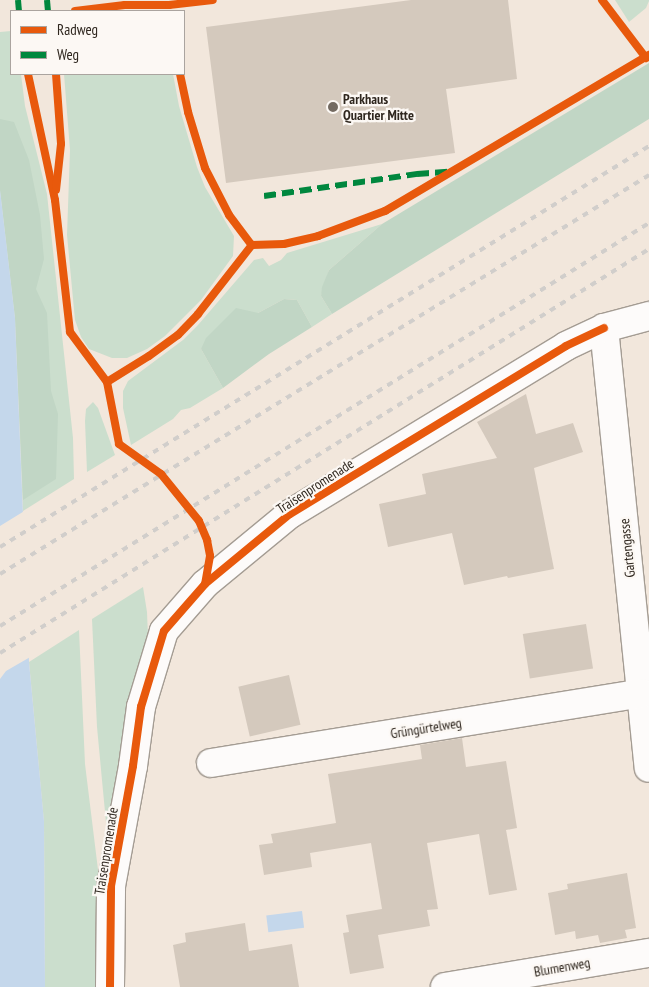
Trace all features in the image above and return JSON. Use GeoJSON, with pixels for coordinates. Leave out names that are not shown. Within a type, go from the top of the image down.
{"type":"FeatureCollection","features":[{"type":"Feature","properties":{"kind":"street","name":"Traisenpromenade"},"geometry":{"type":"LineString","coordinates":[[110,987],[111,886],[133,766],[141,707],[164,631],[205,584],[290,514],[566,346],[604,328],[649,316]]}},
{"type":"Feature","properties":{"kind":"street","name":"Gartengasse"},"geometry":{"type":"LineString","coordinates":[[604,328],[649,768]]}},
{"type":"Feature","properties":{"kind":"street","name":"Grüngürtelweg"},"geometry":{"type":"LineString","coordinates":[[211,762],[642,693]]}},
{"type":"Feature","properties":{"kind":"street","name":"Blumenweg"},"geometry":{"type":"LineString","coordinates":[[445,987],[649,953]]}},
{"type":"Feature","properties":{"kind":"green space"},"geometry":{"type":"Polygon","coordinates":[[[615,0],[649,1],[646,8],[629,22],[615,0]]]}},
{"type":"Feature","properties":{"kind":"green space"},"geometry":{"type":"Polygon","coordinates":[[[10,31],[10,75],[21,75],[25,106],[47,194],[73,438],[74,479],[23,511],[15,318],[0,190],[0,32],[10,31]]]}},
{"type":"Feature","properties":{"kind":"green space"},"geometry":{"type":"Polygon","coordinates":[[[649,63],[649,119],[332,314],[321,296],[322,287],[329,270],[382,224],[649,63]]]}},
{"type":"Feature","properties":{"kind":"green space"},"geometry":{"type":"Polygon","coordinates":[[[64,75],[173,75],[179,106],[197,167],[205,187],[234,236],[233,256],[201,300],[165,336],[147,349],[127,358],[112,358],[89,349],[81,337],[75,320],[67,235],[70,150],[64,75]]]}},
{"type":"Feature","properties":{"kind":"green space"},"geometry":{"type":"Polygon","coordinates":[[[0,119],[14,122],[29,160],[40,215],[44,259],[36,289],[47,313],[51,391],[58,414],[56,479],[23,500],[15,318],[0,190],[0,119]]]}},
{"type":"Feature","properties":{"kind":"green space"},"geometry":{"type":"Polygon","coordinates":[[[382,224],[329,270],[321,296],[332,314],[312,327],[297,300],[284,299],[201,349],[223,388],[190,408],[181,410],[173,419],[131,445],[123,408],[123,391],[128,381],[183,340],[254,260],[263,258],[269,266],[281,260],[287,253],[382,224]]]}},
{"type":"Feature","properties":{"kind":"green space"},"geometry":{"type":"Polygon","coordinates":[[[284,299],[297,300],[312,327],[269,354],[223,388],[201,349],[206,338],[236,308],[258,313],[284,299]]]}},
{"type":"Feature","properties":{"kind":"green space"},"geometry":{"type":"Polygon","coordinates":[[[93,402],[98,408],[115,455],[87,472],[86,409],[93,402]]]}},
{"type":"Feature","properties":{"kind":"green space"},"geometry":{"type":"Polygon","coordinates":[[[143,587],[148,637],[107,833],[97,727],[92,619],[143,587]]]}},
{"type":"Feature","properties":{"kind":"green space"},"geometry":{"type":"Polygon","coordinates":[[[79,630],[85,764],[100,886],[101,987],[45,987],[44,822],[29,662],[79,630]]]}},
{"type":"Feature","properties":{"kind":"water"},"geometry":{"type":"Polygon","coordinates":[[[0,190],[15,318],[29,662],[44,821],[45,987],[0,987],[0,190]]]}},
{"type":"Feature","properties":{"kind":"water"},"geometry":{"type":"Polygon","coordinates":[[[302,911],[304,928],[268,932],[266,915],[302,911]]]}},
{"type":"Feature","properties":{"kind":"pier"},"geometry":{"type":"Polygon","coordinates":[[[26,510],[32,656],[6,671],[0,679],[0,526],[26,510]]]}},
{"type":"Feature","properties":{"kind":"building","name":"Parkhaus Quartier Mitte"},"geometry":{"type":"Polygon","coordinates":[[[411,0],[508,0],[517,79],[446,89],[455,153],[226,183],[206,27],[411,0]]]}},
{"type":"Feature","properties":{"kind":"building"},"geometry":{"type":"Polygon","coordinates":[[[526,394],[536,434],[573,423],[583,452],[534,468],[554,569],[464,585],[452,533],[388,547],[379,504],[426,494],[422,474],[497,458],[477,422],[526,394]]]}},
{"type":"Feature","properties":{"kind":"building"},"geometry":{"type":"Polygon","coordinates":[[[586,624],[593,668],[530,678],[523,634],[586,624]]]}},
{"type":"Feature","properties":{"kind":"building"},"geometry":{"type":"Polygon","coordinates":[[[289,675],[300,725],[250,736],[238,687],[289,675]]]}},
{"type":"Feature","properties":{"kind":"building"},"geometry":{"type":"Polygon","coordinates":[[[462,738],[466,767],[506,761],[517,828],[506,830],[517,890],[489,895],[479,834],[427,843],[438,909],[427,910],[430,926],[378,935],[384,968],[350,974],[343,933],[349,932],[346,915],[382,909],[371,843],[310,853],[312,867],[264,875],[259,845],[273,843],[271,834],[336,823],[328,774],[422,759],[420,745],[462,738]]]}},
{"type":"Feature","properties":{"kind":"building"},"geometry":{"type":"Polygon","coordinates":[[[627,873],[636,928],[625,930],[627,938],[600,943],[598,935],[576,939],[575,931],[555,935],[548,893],[568,889],[567,884],[627,873]]]}},
{"type":"Feature","properties":{"kind":"building"},"geometry":{"type":"Polygon","coordinates":[[[245,923],[249,951],[292,944],[299,987],[180,987],[173,945],[186,942],[185,933],[245,923]]]}},
{"type":"Feature","properties":{"kind":"railway"},"geometry":{"type":"LineString","coordinates":[[0,547],[649,146]]}},
{"type":"Feature","properties":{"kind":"railway"},"geometry":{"type":"LineString","coordinates":[[0,574],[649,175]]}},
{"type":"Feature","properties":{"kind":"railway"},"geometry":{"type":"LineString","coordinates":[[0,626],[649,223]]}},
{"type":"Feature","properties":{"kind":"railway"},"geometry":{"type":"LineString","coordinates":[[0,653],[649,249]]}},
{"type":"Feature","properties":{"kind":"marked path"},"geometry":{"type":"LineString","coordinates":[[18,0],[19,10]]}},
{"type":"Feature","properties":{"kind":"marked path"},"geometry":{"type":"LineString","coordinates":[[47,0],[48,10]]}},
{"type":"Feature","properties":{"kind":"marked path"},"geometry":{"type":"LineString","coordinates":[[264,196],[417,174],[448,172]]}},
{"type":"Feature","properties":{"kind":"cycle path"},"geometry":{"type":"LineString","coordinates":[[83,10],[125,5],[169,5],[213,0]]}},
{"type":"Feature","properties":{"kind":"cycle path"},"geometry":{"type":"LineString","coordinates":[[602,0],[646,58]]}},
{"type":"Feature","properties":{"kind":"cycle path"},"geometry":{"type":"LineString","coordinates":[[252,245],[284,244],[318,236],[385,211],[649,55]]}},
{"type":"Feature","properties":{"kind":"cycle path"},"geometry":{"type":"LineString","coordinates":[[28,75],[55,200],[70,332],[107,382],[119,444],[161,474],[199,521],[207,540],[210,556],[205,584]]}},
{"type":"Feature","properties":{"kind":"cycle path"},"geometry":{"type":"LineString","coordinates":[[56,75],[61,144],[56,190]]}},
{"type":"Feature","properties":{"kind":"cycle path"},"geometry":{"type":"LineString","coordinates":[[180,75],[188,112],[205,168],[229,215],[252,245]]}},
{"type":"Feature","properties":{"kind":"cycle path"},"geometry":{"type":"LineString","coordinates":[[107,382],[149,356],[178,335],[198,314],[252,245]]}},
{"type":"Feature","properties":{"kind":"cycle path"},"geometry":{"type":"LineString","coordinates":[[110,987],[111,886],[133,766],[141,707],[164,631],[205,584],[290,514],[566,346],[604,328]]}},
{"type":"Feature","properties":{"kind":"place","name":"Parkhaus Quartier Mitte"},"geometry":{"type":"Point","coordinates":[333,107]}}]}
